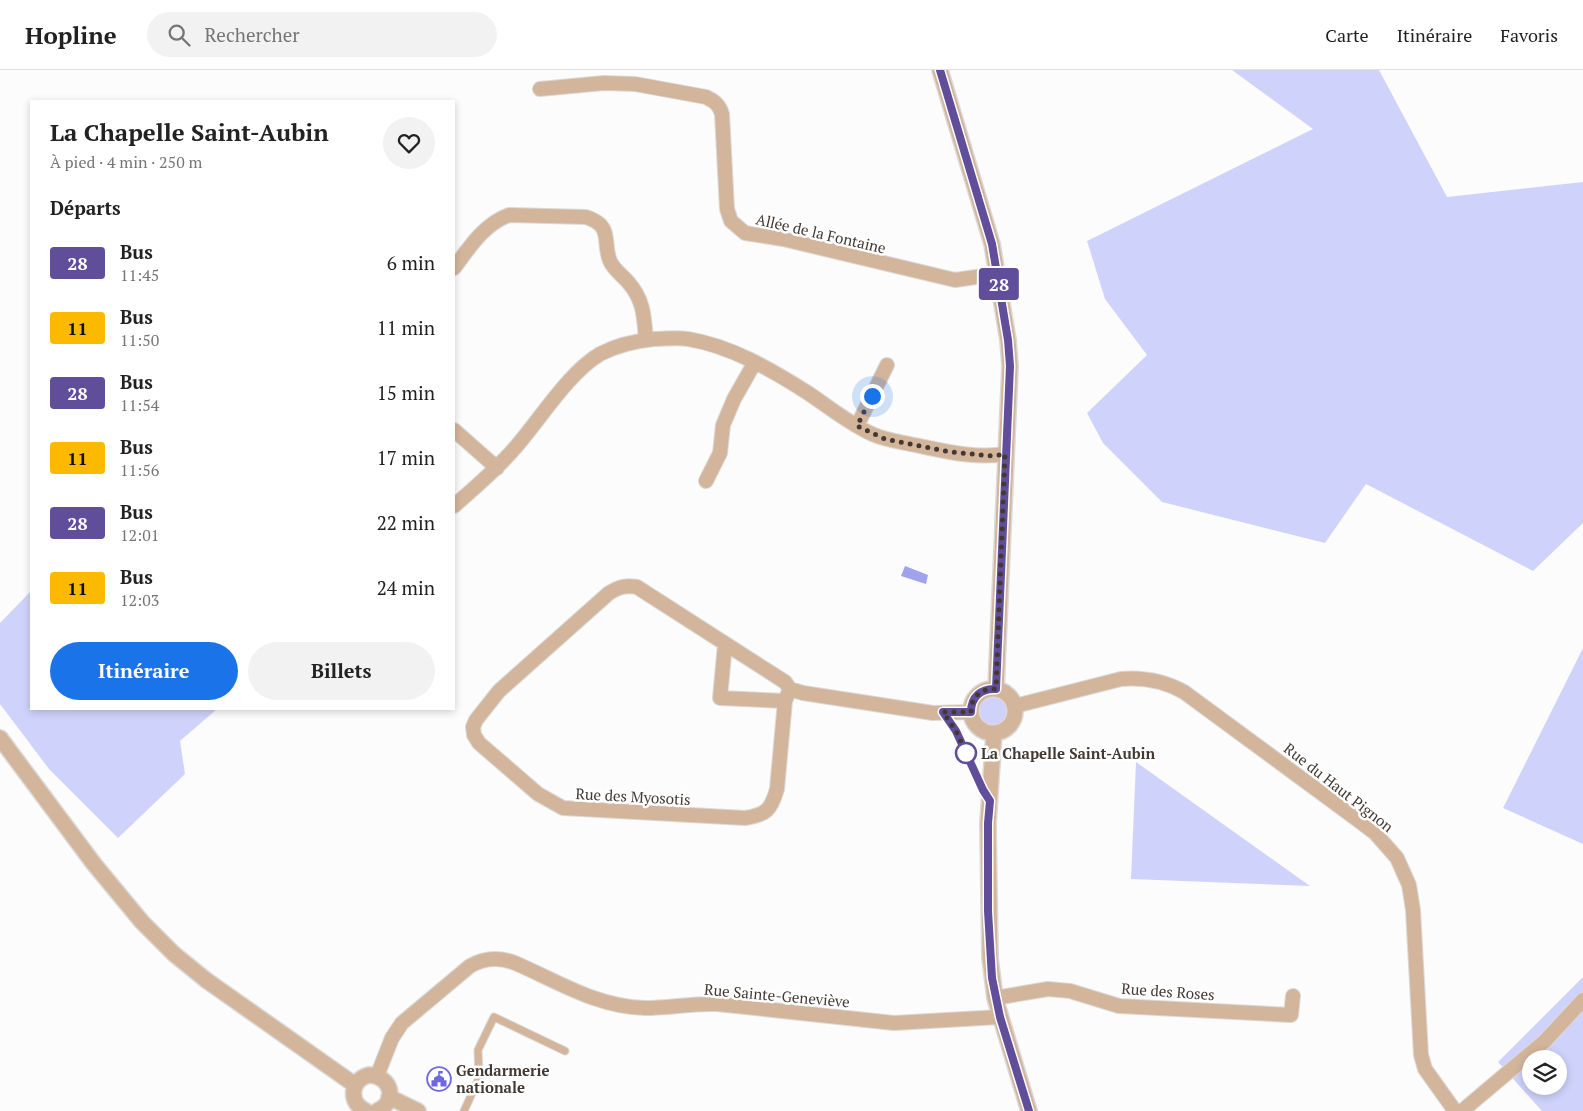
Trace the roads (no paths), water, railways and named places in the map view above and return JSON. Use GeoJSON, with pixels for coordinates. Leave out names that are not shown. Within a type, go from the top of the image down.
{"type":"FeatureCollection","features":[{"type":"Feature","properties":{"kind":"street"},"geometry":{"type":"LineString","coordinates":[[940,70],[992,244],[1008,340],[1010,366],[996,689]]}},
{"type":"Feature","properties":{"kind":"street","name":"Allée de la Fontaine"},"geometry":{"type":"LineString","coordinates":[[540,89],[604,82],[635,84],[706,97],[714,102],[720,107],[722,114],[727,209],[731,221],[745,233],[792,241],[955,280],[997,274]]}},
{"type":"Feature","properties":{"kind":"street"},"geometry":{"type":"LineString","coordinates":[[455,267],[490,225],[509,215],[586,217],[594,220],[605,231],[608,254],[614,267],[636,292],[642,305],[646,340]]}},
{"type":"Feature","properties":{"kind":"street"},"geometry":{"type":"LineString","coordinates":[[455,505],[514,450],[582,366],[614,347],[646,340],[686,339],[708,344],[755,362],[808,393],[857,426],[885,439],[951,452],[992,456],[1005,454]]}},
{"type":"Feature","properties":{"kind":"street"},"geometry":{"type":"LineString","coordinates":[[706,481],[720,453],[723,425],[734,399],[755,362]]}},
{"type":"Feature","properties":{"kind":"street"},"geometry":{"type":"LineString","coordinates":[[857,426],[887,365]]}},
{"type":"Feature","properties":{"kind":"street"},"geometry":{"type":"LineString","coordinates":[[455,431],[496,468]]}},
{"type":"Feature","properties":{"kind":"street","name":"Rue des Myosotis"},"geometry":{"type":"LineString","coordinates":[[627,586],[636,587],[785,682],[788,695],[777,789],[774,799],[764,814],[745,818],[562,808],[538,794],[479,743],[474,735],[473,727],[476,720],[499,690],[609,593],[618,587],[627,586]]}},
{"type":"Feature","properties":{"kind":"street","name":"Rue des Myosotis"},"geometry":{"type":"LineString","coordinates":[[725,644],[720,698],[803,694],[933,712],[971,712]]}},
{"type":"Feature","properties":{"kind":"street","name":"Rue du Haut Pignon"},"geometry":{"type":"LineString","coordinates":[[1014,706],[1136,678],[1172,685],[1254,742],[1375,833],[1397,858],[1409,884],[1413,910],[1421,1055],[1425,1069],[1455,1111]]}},
{"type":"Feature","properties":{"kind":"street"},"geometry":{"type":"LineString","coordinates":[[996,689],[1007,693],[1014,706],[1015,715],[1003,731],[986,732],[974,723],[971,712],[972,702],[978,694],[986,690],[996,689]]}},
{"type":"Feature","properties":{"kind":"street"},"geometry":{"type":"LineString","coordinates":[[994,733],[988,823],[990,958],[995,998],[1029,1111]]}},
{"type":"Feature","properties":{"kind":"street"},"geometry":{"type":"LineString","coordinates":[[0,738],[94,864],[142,922],[174,954],[206,980],[355,1085]]}},
{"type":"Feature","properties":{"kind":"street","name":"Rue Sainte-Geneviève"},"geometry":{"type":"LineString","coordinates":[[377,1076],[392,1038],[402,1024],[470,966],[492,959],[507,960],[590,998],[615,1005],[645,1008],[718,1004],[894,1023],[1000,1017]]}},
{"type":"Feature","properties":{"kind":"street","name":"Rue des Roses"},"geometry":{"type":"LineString","coordinates":[[995,998],[1048,988],[1070,991],[1119,1006],[1291,1015],[1293,996]]}},
{"type":"Feature","properties":{"kind":"street"},"geometry":{"type":"LineString","coordinates":[[1462,1111],[1545,1041],[1583,1000]]}},
{"type":"Feature","properties":{"kind":"street"},"geometry":{"type":"LineString","coordinates":[[377,1076],[387,1084],[390,1092],[389,1097],[385,1105],[368,1111],[358,1106],[354,1100],[353,1092],[355,1085],[364,1077],[377,1076]]}},
{"type":"Feature","properties":{"kind":"street"},"geometry":{"type":"LineString","coordinates":[[389,1097],[418,1111]]}},
{"type":"Feature","properties":{"kind":"lane"},"geometry":{"type":"LineString","coordinates":[[943,712],[956,731],[990,801]]}},
{"type":"Feature","properties":{"kind":"lane"},"geometry":{"type":"LineString","coordinates":[[464,1111],[480,1078],[478,1050],[494,1017],[565,1050]]}},
{"type":"Feature","properties":{"kind":"water"},"geometry":{"type":"Polygon","coordinates":[[[905,566],[928,575],[926,584],[901,576],[905,566]]]}},
{"type":"Feature","properties":{"kind":"place","name":"La Chapelle Saint-Aubin"},"geometry":{"type":"Point","coordinates":[966,753]}},
{"type":"Feature","properties":{"kind":"place","name":"Gendarmerie nationale"},"geometry":{"type":"Point","coordinates":[439,1079]}}]}
